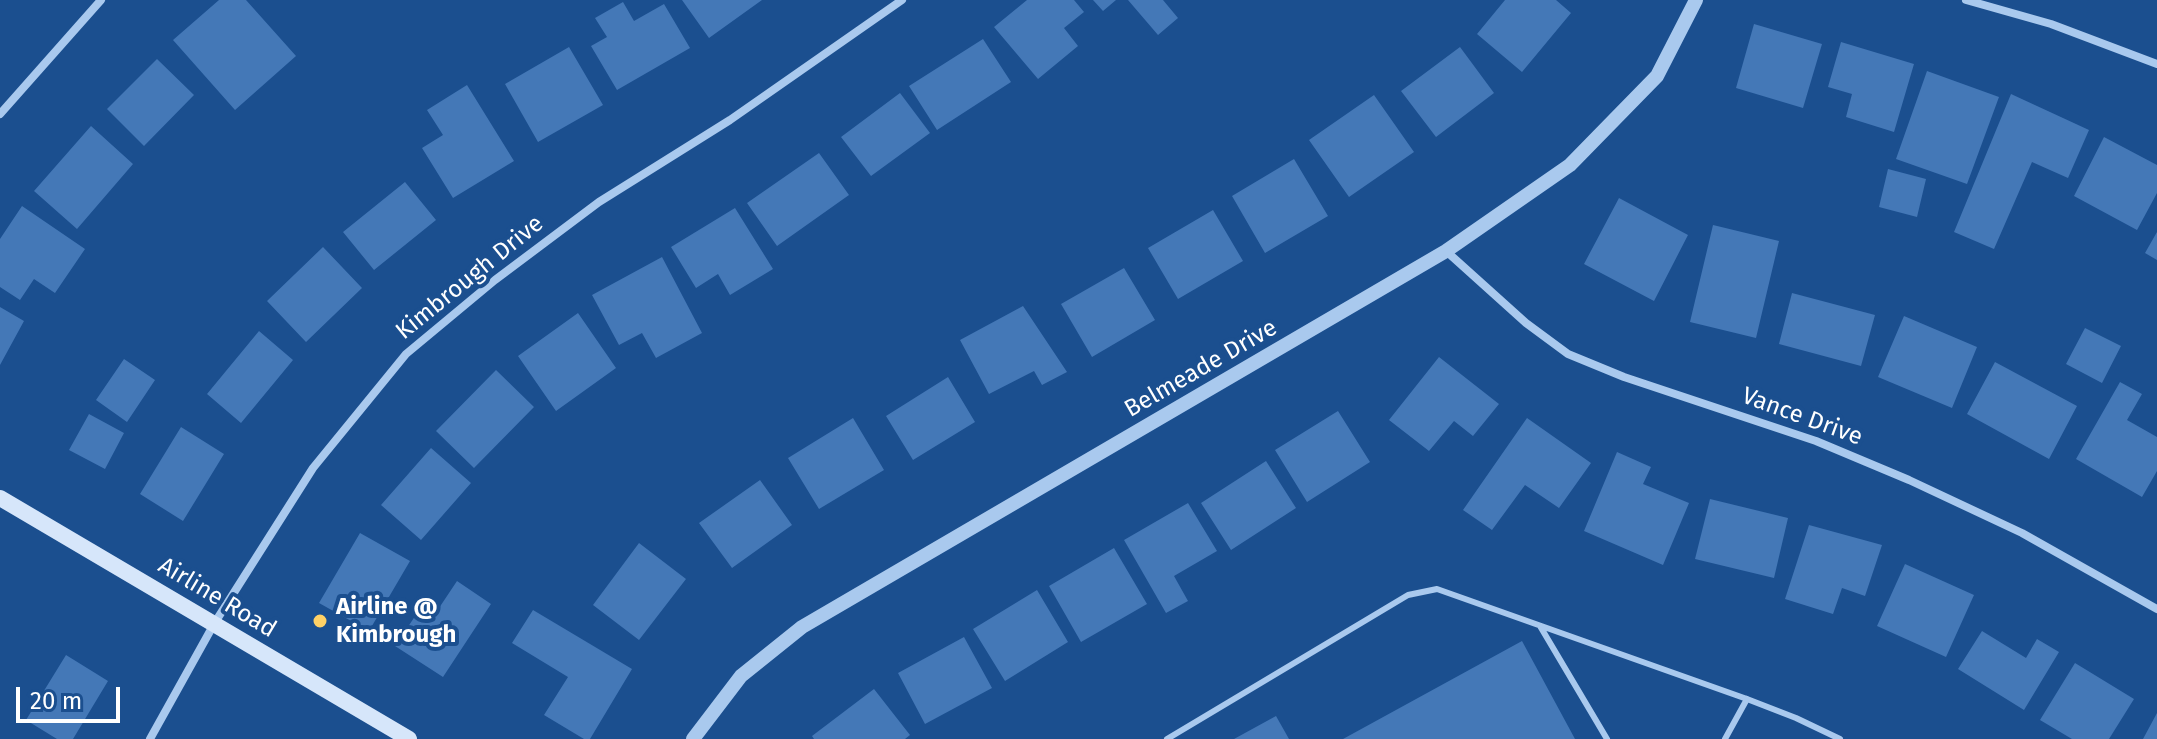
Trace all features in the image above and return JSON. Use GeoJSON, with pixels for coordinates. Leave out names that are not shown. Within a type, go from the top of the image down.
{"type":"FeatureCollection","features":[{"type":"Feature","properties":{"kind":"main road","name":"Airline Road"},"geometry":{"type":"LineString","coordinates":[[0,498],[409,739]]}},
{"type":"Feature","properties":{"kind":"street"},"geometry":{"type":"LineString","coordinates":[[0,114],[101,0]]}},
{"type":"Feature","properties":{"kind":"street","name":"Kimbrough Drive"},"geometry":{"type":"LineString","coordinates":[[150,739],[214,624],[313,468],[406,354],[495,280],[599,202],[730,120],[902,0]]}},
{"type":"Feature","properties":{"kind":"street","name":"Belmeade Drive"},"geometry":{"type":"LineString","coordinates":[[693,739],[741,676],[802,627],[1446,251],[1570,165],[1657,76],[1696,0]]}},
{"type":"Feature","properties":{"kind":"street"},"geometry":{"type":"LineString","coordinates":[[1966,0],[2051,24],[2157,64]]}},
{"type":"Feature","properties":{"kind":"street","name":"Vance Drive"},"geometry":{"type":"LineString","coordinates":[[1446,251],[1526,323],[1568,354],[1624,377],[1816,441],[1909,480],[2022,533],[2157,609]]}},
{"type":"Feature","properties":{"kind":"lane"},"geometry":{"type":"LineString","coordinates":[[1167,739],[1408,595],[1437,589],[1747,699],[1840,739]]}},
{"type":"Feature","properties":{"kind":"lane"},"geometry":{"type":"LineString","coordinates":[[1540,626],[1607,739]]}},
{"type":"Feature","properties":{"kind":"lane"},"geometry":{"type":"LineString","coordinates":[[1725,739],[1747,699]]}},
{"type":"Feature","properties":{"kind":"building"},"geometry":{"type":"Polygon","coordinates":[[[219,0],[246,0],[296,56],[235,110],[173,40],[219,0]]]}},
{"type":"Feature","properties":{"kind":"building"},"geometry":{"type":"Polygon","coordinates":[[[682,0],[762,0],[709,38],[682,0]]]}},
{"type":"Feature","properties":{"kind":"building"},"geometry":{"type":"Polygon","coordinates":[[[1027,0],[1074,0],[1084,12],[1064,28],[1078,46],[1038,79],[994,27],[1027,0]]]}},
{"type":"Feature","properties":{"kind":"building"},"geometry":{"type":"Polygon","coordinates":[[[1093,0],[1116,0],[1103,11],[1093,0]]]}},
{"type":"Feature","properties":{"kind":"building"},"geometry":{"type":"Polygon","coordinates":[[[1128,0],[1163,0],[1178,18],[1158,35],[1128,0]]]}},
{"type":"Feature","properties":{"kind":"building"},"geometry":{"type":"Polygon","coordinates":[[[1505,0],[1556,0],[1571,13],[1522,72],[1477,34],[1505,0]]]}},
{"type":"Feature","properties":{"kind":"building"},"geometry":{"type":"Polygon","coordinates":[[[623,2],[634,21],[664,4],[690,48],[617,90],[591,46],[607,37],[595,18],[623,2]]]}},
{"type":"Feature","properties":{"kind":"building"},"geometry":{"type":"Polygon","coordinates":[[[1754,24],[1822,44],[1803,108],[1736,88],[1754,24]]]}},
{"type":"Feature","properties":{"kind":"building"},"geometry":{"type":"Polygon","coordinates":[[[983,39],[1011,82],[937,130],[909,86],[983,39]]]}},
{"type":"Feature","properties":{"kind":"building"},"geometry":{"type":"Polygon","coordinates":[[[1841,42],[1914,64],[1894,132],[1846,117],[1852,94],[1828,87],[1841,42]]]}},
{"type":"Feature","properties":{"kind":"building"},"geometry":{"type":"Polygon","coordinates":[[[569,47],[603,105],[538,142],[505,84],[569,47]]]}},
{"type":"Feature","properties":{"kind":"building"},"geometry":{"type":"Polygon","coordinates":[[[1460,47],[1494,93],[1436,137],[1401,91],[1460,47]]]}},
{"type":"Feature","properties":{"kind":"building"},"geometry":{"type":"Polygon","coordinates":[[[157,59],[194,95],[144,146],[107,109],[157,59]]]}},
{"type":"Feature","properties":{"kind":"building"},"geometry":{"type":"Polygon","coordinates":[[[1927,71],[1999,97],[1967,184],[1896,159],[1927,71]]]}},
{"type":"Feature","properties":{"kind":"building"},"geometry":{"type":"Polygon","coordinates":[[[467,85],[514,161],[453,198],[422,148],[443,135],[427,110],[467,85]]]}},
{"type":"Feature","properties":{"kind":"building"},"geometry":{"type":"Polygon","coordinates":[[[900,93],[930,133],[871,176],[841,137],[900,93]]]}},
{"type":"Feature","properties":{"kind":"building"},"geometry":{"type":"Polygon","coordinates":[[[2011,94],[2089,130],[2068,178],[2032,162],[1994,249],[1954,232],[2011,94]]]}},
{"type":"Feature","properties":{"kind":"building"},"geometry":{"type":"Polygon","coordinates":[[[1374,95],[1414,152],[1349,197],[1309,140],[1374,95]]]}},
{"type":"Feature","properties":{"kind":"building"},"geometry":{"type":"Polygon","coordinates":[[[91,126],[133,164],[77,229],[34,191],[91,126]]]}},
{"type":"Feature","properties":{"kind":"building"},"geometry":{"type":"Polygon","coordinates":[[[2104,137],[2157,165],[2157,193],[2137,230],[2074,196],[2104,137]]]}},
{"type":"Feature","properties":{"kind":"building"},"geometry":{"type":"Polygon","coordinates":[[[819,153],[849,195],[777,246],[747,203],[819,153]]]}},
{"type":"Feature","properties":{"kind":"building"},"geometry":{"type":"Polygon","coordinates":[[[1294,159],[1328,216],[1265,253],[1232,196],[1294,159]]]}},
{"type":"Feature","properties":{"kind":"building"},"geometry":{"type":"Polygon","coordinates":[[[1888,169],[1926,179],[1917,217],[1879,207],[1888,169]]]}},
{"type":"Feature","properties":{"kind":"building"},"geometry":{"type":"Polygon","coordinates":[[[405,182],[436,220],[374,270],[343,232],[405,182]]]}},
{"type":"Feature","properties":{"kind":"building"},"geometry":{"type":"Polygon","coordinates":[[[1619,198],[1688,235],[1654,301],[1584,264],[1619,198]]]}},
{"type":"Feature","properties":{"kind":"building"},"geometry":{"type":"Polygon","coordinates":[[[22,206],[85,249],[55,293],[34,279],[20,300],[0,287],[0,239],[22,206]]]}},
{"type":"Feature","properties":{"kind":"building"},"geometry":{"type":"Polygon","coordinates":[[[735,208],[773,269],[730,295],[718,274],[696,288],[671,247],[735,208]]]}},
{"type":"Feature","properties":{"kind":"building"},"geometry":{"type":"Polygon","coordinates":[[[1213,210],[1243,261],[1178,299],[1148,248],[1213,210]]]}},
{"type":"Feature","properties":{"kind":"building"},"geometry":{"type":"Polygon","coordinates":[[[1713,225],[1779,241],[1756,338],[1690,322],[1713,225]]]}},
{"type":"Feature","properties":{"kind":"building"},"geometry":{"type":"Polygon","coordinates":[[[2157,232],[2157,260],[2145,253],[2157,232]]]}},
{"type":"Feature","properties":{"kind":"building"},"geometry":{"type":"Polygon","coordinates":[[[323,247],[362,288],[306,342],[267,301],[323,247]]]}},
{"type":"Feature","properties":{"kind":"building"},"geometry":{"type":"Polygon","coordinates":[[[662,257],[702,333],[656,358],[642,333],[619,345],[592,295],[662,257]]]}},
{"type":"Feature","properties":{"kind":"building"},"geometry":{"type":"Polygon","coordinates":[[[1124,268],[1155,320],[1092,357],[1061,304],[1124,268]]]}},
{"type":"Feature","properties":{"kind":"building"},"geometry":{"type":"Polygon","coordinates":[[[1792,293],[1875,315],[1861,366],[1779,344],[1792,293]]]}},
{"type":"Feature","properties":{"kind":"building"},"geometry":{"type":"Polygon","coordinates":[[[1023,306],[1067,372],[1042,385],[1034,371],[989,394],[960,340],[1023,306]]]}},
{"type":"Feature","properties":{"kind":"building"},"geometry":{"type":"Polygon","coordinates":[[[0,307],[24,321],[0,365],[0,307]]]}},
{"type":"Feature","properties":{"kind":"building"},"geometry":{"type":"Polygon","coordinates":[[[578,313],[616,368],[556,411],[518,356],[578,313]]]}},
{"type":"Feature","properties":{"kind":"building"},"geometry":{"type":"Polygon","coordinates":[[[1904,316],[1977,347],[1952,408],[1878,377],[1904,316]]]}},
{"type":"Feature","properties":{"kind":"building"},"geometry":{"type":"Polygon","coordinates":[[[2085,328],[2121,346],[2102,383],[2066,364],[2085,328]]]}},
{"type":"Feature","properties":{"kind":"building"},"geometry":{"type":"Polygon","coordinates":[[[259,331],[293,360],[241,423],[207,394],[259,331]]]}},
{"type":"Feature","properties":{"kind":"building"},"geometry":{"type":"Polygon","coordinates":[[[1439,357],[1499,404],[1473,436],[1454,421],[1429,451],[1389,420],[1439,357]]]}},
{"type":"Feature","properties":{"kind":"building"},"geometry":{"type":"Polygon","coordinates":[[[124,359],[155,380],[127,422],[96,400],[124,359]]]}},
{"type":"Feature","properties":{"kind":"building"},"geometry":{"type":"Polygon","coordinates":[[[1995,362],[2077,406],[2049,459],[1967,414],[1995,362]]]}},
{"type":"Feature","properties":{"kind":"building"},"geometry":{"type":"Polygon","coordinates":[[[496,370],[534,407],[474,468],[436,431],[496,370]]]}},
{"type":"Feature","properties":{"kind":"building"},"geometry":{"type":"Polygon","coordinates":[[[948,377],[975,422],[913,460],[886,416],[948,377]]]}},
{"type":"Feature","properties":{"kind":"building"},"geometry":{"type":"Polygon","coordinates":[[[2120,382],[2142,394],[2127,420],[2157,437],[2157,471],[2142,497],[2076,459],[2120,382]]]}},
{"type":"Feature","properties":{"kind":"building"},"geometry":{"type":"Polygon","coordinates":[[[1338,411],[1370,462],[1307,502],[1275,450],[1338,411]]]}},
{"type":"Feature","properties":{"kind":"building"},"geometry":{"type":"Polygon","coordinates":[[[89,414],[124,433],[105,469],[69,450],[89,414]]]}},
{"type":"Feature","properties":{"kind":"building"},"geometry":{"type":"Polygon","coordinates":[[[853,418],[884,470],[819,509],[788,458],[853,418]]]}},
{"type":"Feature","properties":{"kind":"building"},"geometry":{"type":"Polygon","coordinates":[[[1527,418],[1591,463],[1559,508],[1525,485],[1492,530],[1463,510],[1527,418]]]}},
{"type":"Feature","properties":{"kind":"building"},"geometry":{"type":"Polygon","coordinates":[[[181,427],[224,454],[183,521],[140,494],[181,427]]]}},
{"type":"Feature","properties":{"kind":"building"},"geometry":{"type":"Polygon","coordinates":[[[431,448],[471,483],[421,540],[381,505],[431,448]]]}},
{"type":"Feature","properties":{"kind":"building"},"geometry":{"type":"Polygon","coordinates":[[[1617,452],[1651,467],[1643,484],[1689,503],[1663,565],[1584,531],[1617,452]]]}},
{"type":"Feature","properties":{"kind":"building"},"geometry":{"type":"Polygon","coordinates":[[[1266,461],[1296,508],[1231,550],[1201,503],[1266,461]]]}},
{"type":"Feature","properties":{"kind":"building"},"geometry":{"type":"Polygon","coordinates":[[[760,480],[792,525],[732,568],[699,523],[760,480]]]}},
{"type":"Feature","properties":{"kind":"building"},"geometry":{"type":"Polygon","coordinates":[[[1710,499],[1788,518],[1774,578],[1695,559],[1710,499]]]}},
{"type":"Feature","properties":{"kind":"building"},"geometry":{"type":"Polygon","coordinates":[[[1188,503],[1217,551],[1174,576],[1188,601],[1166,613],[1124,540],[1188,503]]]}},
{"type":"Feature","properties":{"kind":"building"},"geometry":{"type":"Polygon","coordinates":[[[1809,525],[1882,545],[1865,596],[1842,588],[1833,614],[1785,599],[1809,525]]]}},
{"type":"Feature","properties":{"kind":"building"},"geometry":{"type":"Polygon","coordinates":[[[360,533],[410,561],[369,631],[319,603],[360,533]]]}},
{"type":"Feature","properties":{"kind":"building"},"geometry":{"type":"Polygon","coordinates":[[[639,543],[686,579],[639,640],[593,605],[639,543]]]}},
{"type":"Feature","properties":{"kind":"building"},"geometry":{"type":"Polygon","coordinates":[[[1114,548],[1147,604],[1081,642],[1049,586],[1114,548]]]}},
{"type":"Feature","properties":{"kind":"building"},"geometry":{"type":"Polygon","coordinates":[[[1905,564],[1974,595],[1946,657],[1877,626],[1905,564]]]}},
{"type":"Feature","properties":{"kind":"building"},"geometry":{"type":"Polygon","coordinates":[[[457,581],[491,604],[443,677],[395,646],[424,603],[437,611],[457,581]]]}},
{"type":"Feature","properties":{"kind":"building"},"geometry":{"type":"Polygon","coordinates":[[[1037,590],[1068,642],[1005,681],[973,629],[1037,590]]]}},
{"type":"Feature","properties":{"kind":"building"},"geometry":{"type":"Polygon","coordinates":[[[533,610],[632,669],[590,739],[584,739],[544,715],[568,677],[512,643],[533,610]]]}},
{"type":"Feature","properties":{"kind":"building"},"geometry":{"type":"Polygon","coordinates":[[[1982,631],[2026,658],[2037,639],[2059,652],[2024,710],[1958,669],[1982,631]]]}},
{"type":"Feature","properties":{"kind":"building"},"geometry":{"type":"Polygon","coordinates":[[[964,637],[992,688],[925,724],[898,673],[964,637]]]}},
{"type":"Feature","properties":{"kind":"building"},"geometry":{"type":"Polygon","coordinates":[[[1522,641],[1575,739],[1343,739],[1522,641]]]}},
{"type":"Feature","properties":{"kind":"building"},"geometry":{"type":"Polygon","coordinates":[[[66,655],[108,681],[73,739],[57,739],[26,720],[66,655]]]}},
{"type":"Feature","properties":{"kind":"building"},"geometry":{"type":"Polygon","coordinates":[[[2075,663],[2134,699],[2109,739],[2072,739],[2040,720],[2075,663]]]}},
{"type":"Feature","properties":{"kind":"building"},"geometry":{"type":"Polygon","coordinates":[[[874,689],[910,735],[905,739],[814,739],[812,736],[874,689]]]}},
{"type":"Feature","properties":{"kind":"building"},"geometry":{"type":"Polygon","coordinates":[[[2157,713],[2157,739],[2143,739],[2157,713]]]}},
{"type":"Feature","properties":{"kind":"building"},"geometry":{"type":"Polygon","coordinates":[[[1276,716],[1289,739],[1234,739],[1276,716]]]}},
{"type":"Feature","properties":{"kind":"place","name":"Airline @ Kimbrough"},"geometry":{"type":"Point","coordinates":[320,621]}}]}
